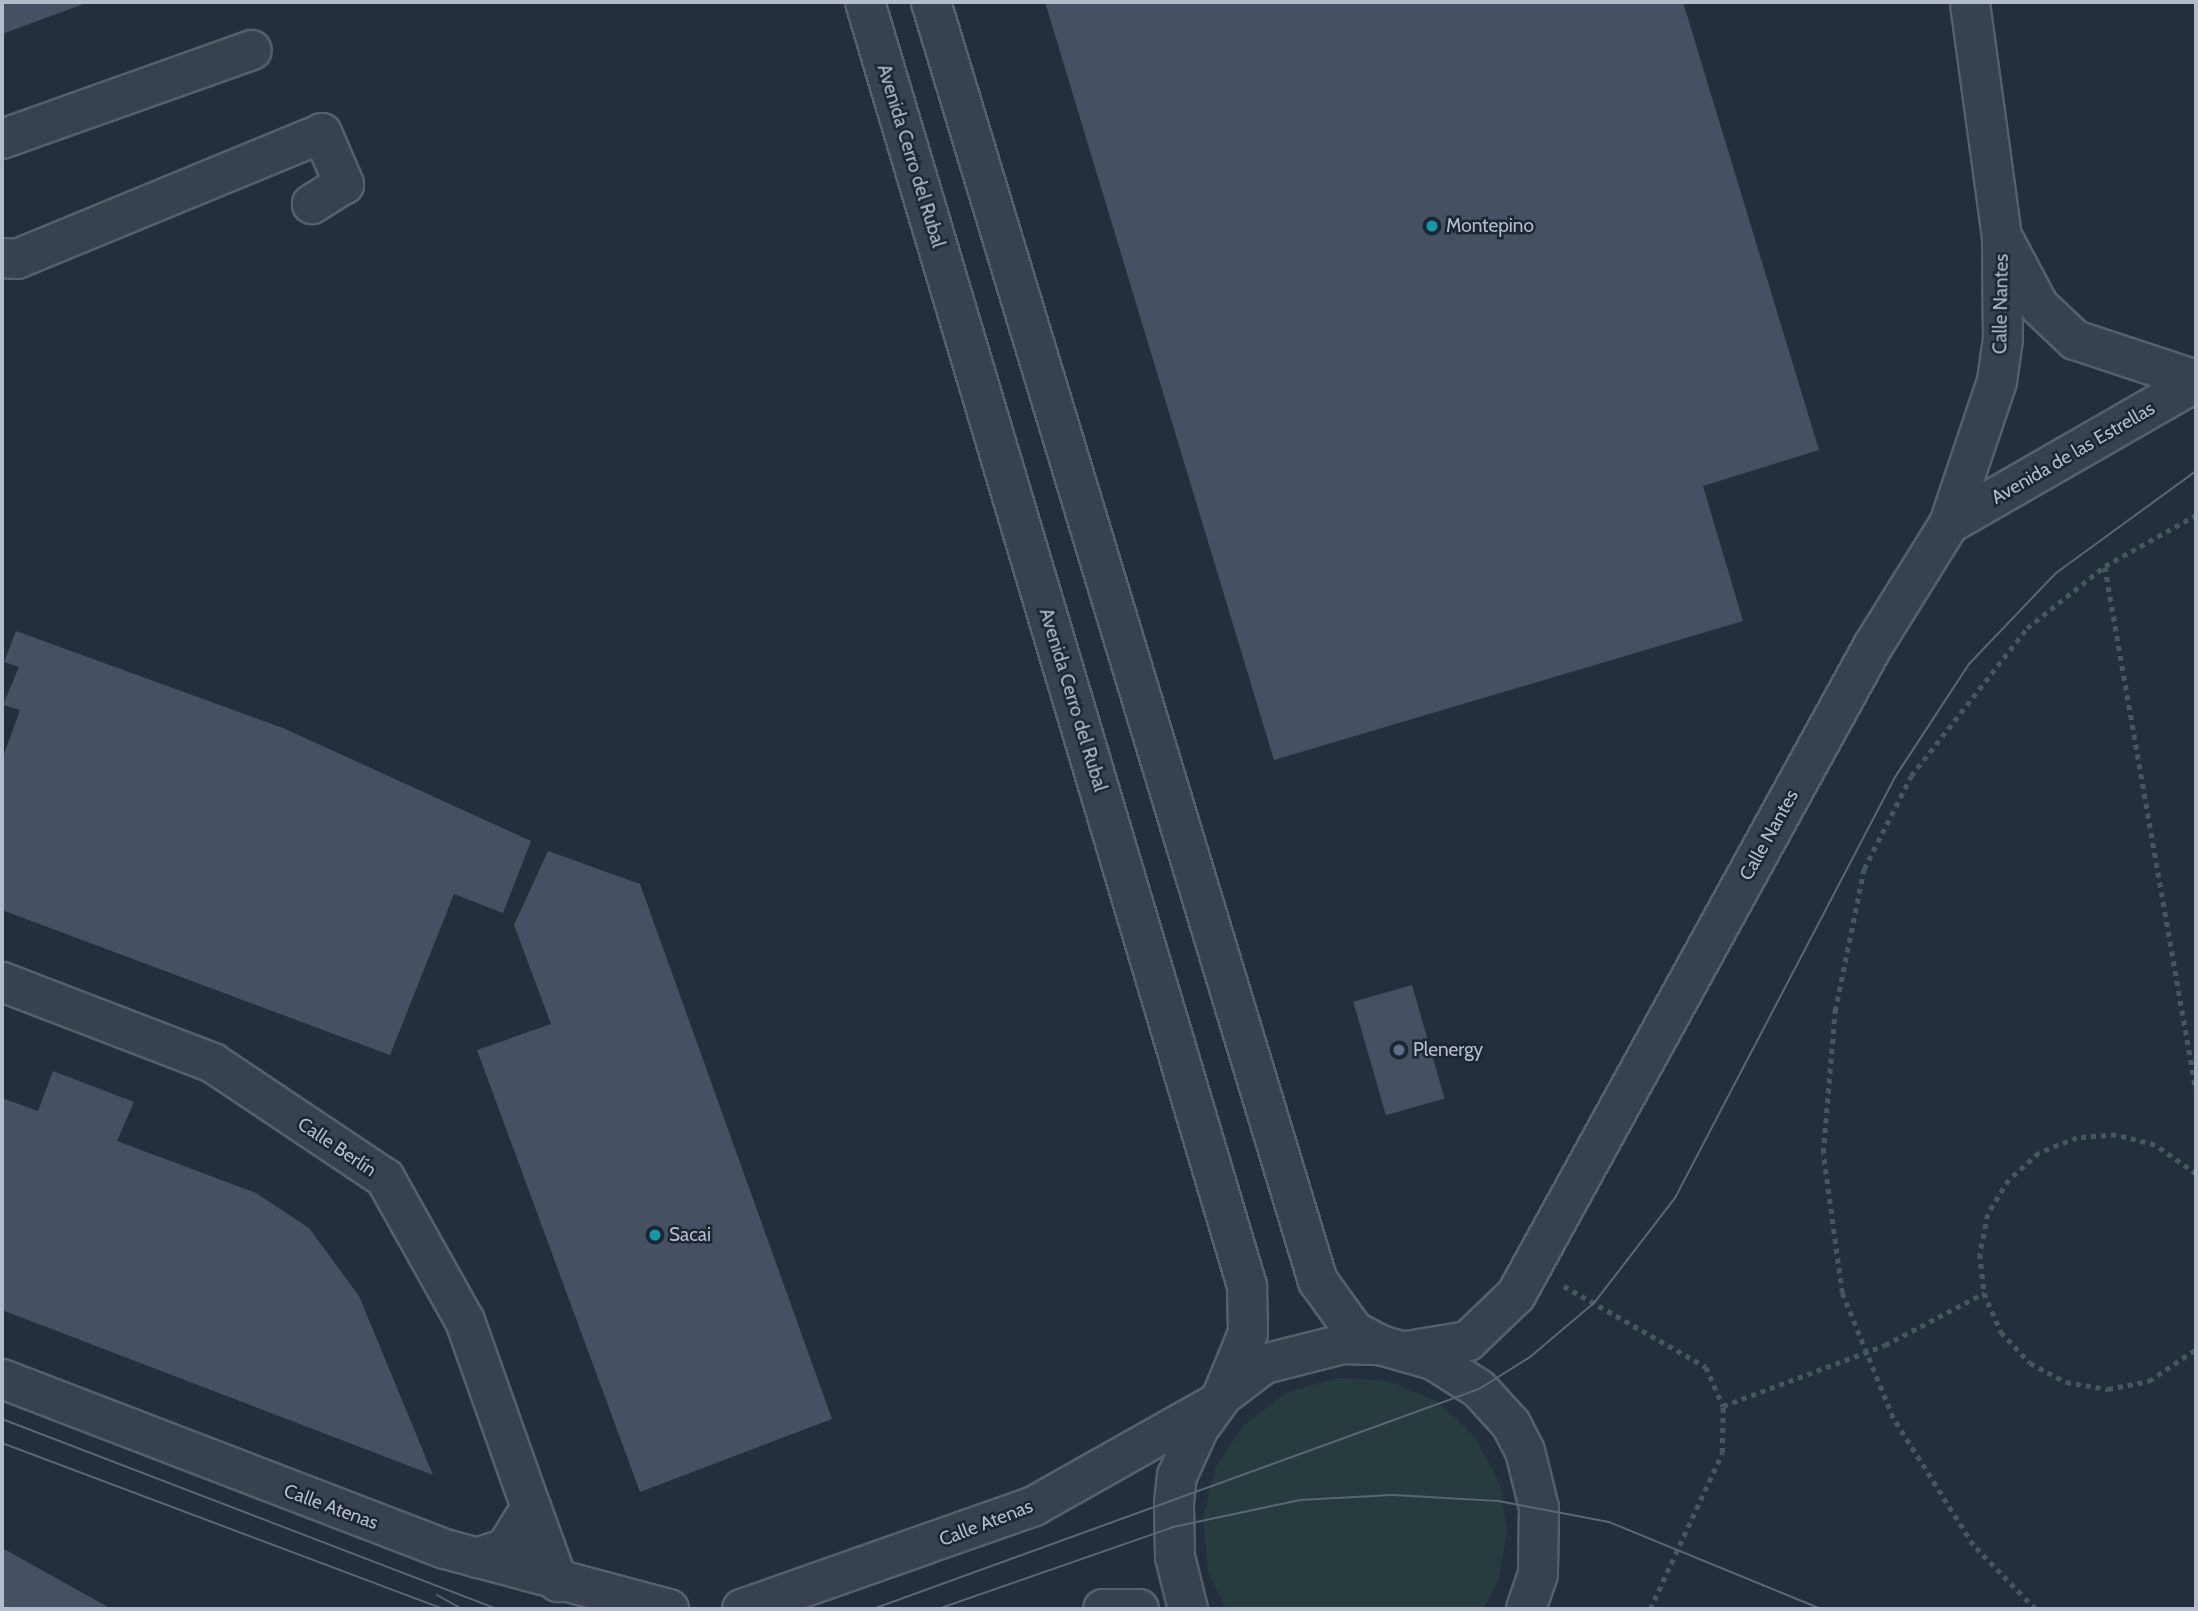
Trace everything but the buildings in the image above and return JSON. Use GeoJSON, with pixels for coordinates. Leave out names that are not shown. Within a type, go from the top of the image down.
{"type":"FeatureCollection","features":[{"type":"Feature","properties":{"kind":"street","name":"Avenida Cerro del Rubal"},"geometry":{"type":"LineString","coordinates":[[865,2],[1247,1286],[1248,1333],[1219,1400],[1177,1476],[1175,1557],[1188,1609]]}},
{"type":"Feature","properties":{"kind":"street"},"geometry":{"type":"LineString","coordinates":[[931,2],[1318,1281],[1354,1331],[1479,1389],[1525,1451],[1541,1541],[1526,1609]]}},
{"type":"Feature","properties":{"kind":"street","name":"Calle Nantes"},"geometry":{"type":"LineString","coordinates":[[1219,1400],[1243,1377],[1291,1353],[1468,1341],[1516,1295],[1873,646],[1950,524],[1997,381],[2002,237],[1970,2]]}},
{"type":"Feature","properties":{"kind":"street"},"geometry":{"type":"LineString","coordinates":[[2,139],[252,50]]}},
{"type":"Feature","properties":{"kind":"street"},"geometry":{"type":"LineString","coordinates":[[2,258],[17,259],[322,133],[344,184],[312,204]]}},
{"type":"Feature","properties":{"kind":"street","name":"Calle Nantes"},"geometry":{"type":"LineString","coordinates":[[2002,237],[2039,306],[2075,340],[2196,381]]}},
{"type":"Feature","properties":{"kind":"street","name":"Avenida de las Estrellas"},"geometry":{"type":"LineString","coordinates":[[1950,524],[2196,381]]}},
{"type":"Feature","properties":{"kind":"street","name":"Calle Berlín"},"geometry":{"type":"LineString","coordinates":[[2,982],[213,1063],[385,1178],[465,1321],[558,1582]]}},
{"type":"Feature","properties":{"kind":"street","name":"Calle Atenas"},"geometry":{"type":"LineString","coordinates":[[2,1380],[477,1558],[558,1582],[669,1609]]}},
{"type":"Feature","properties":{"kind":"street","name":"Calle Atenas"},"geometry":{"type":"LineString","coordinates":[[742,1609],[1034,1506],[1219,1400]]}},
{"type":"Feature","properties":{"kind":"street"},"geometry":{"type":"LineString","coordinates":[[477,1558],[506,1548],[531,1507]]}},
{"type":"Feature","properties":{"kind":"street"},"geometry":{"type":"LineString","coordinates":[[1103,1609],[1139,1609]]}},
{"type":"Feature","properties":{"kind":"path"},"geometry":{"type":"LineString","coordinates":[[2035,1609],[1973,1545],[1893,1418],[1842,1293],[1823,1153],[1835,1011],[1864,869],[1911,776],[1969,697],[2027,628],[2105,566],[2196,515]]}},
{"type":"Feature","properties":{"kind":"path"},"geometry":{"type":"LineString","coordinates":[[2105,566],[2196,1090]]}},
{"type":"Feature","properties":{"kind":"path"},"geometry":{"type":"LineString","coordinates":[[2196,1174],[2155,1144],[2116,1135],[2077,1138],[2039,1153],[2009,1180],[1989,1214],[1980,1254],[1983,1293],[2001,1332],[2030,1363],[2066,1382],[2108,1389],[2149,1381],[2196,1349]]}},
{"type":"Feature","properties":{"kind":"path"},"geometry":{"type":"LineString","coordinates":[[1723,1406],[1866,1349],[1983,1293]]}},
{"type":"Feature","properties":{"kind":"path"},"geometry":{"type":"LineString","coordinates":[[1594,1303],[1706,1367],[1723,1406],[1722,1453],[1650,1609]]}},
{"type":"Feature","properties":{"kind":"green space"},"geometry":{"type":"Polygon","coordinates":[[[1336,1378],[1388,1381],[1437,1401],[1475,1437],[1500,1484],[1507,1531],[1499,1579],[1483,1609],[1226,1609],[1208,1572],[1203,1519],[1215,1468],[1244,1425],[1286,1393],[1336,1378]]]}},
{"type":"Feature","properties":{"kind":"tram line"},"geometry":{"type":"LineString","coordinates":[[873,1609],[1479,1389],[1530,1357],[1594,1303],[1675,1198],[1895,777],[1969,664],[2056,573],[2196,471]]}},
{"type":"Feature","properties":{"kind":"tram line"},"geometry":{"type":"LineString","coordinates":[[2,1419],[497,1609]]}},
{"type":"Feature","properties":{"kind":"tram line"},"geometry":{"type":"LineString","coordinates":[[2,1443],[444,1609]]}},
{"type":"Feature","properties":{"kind":"tram line"},"geometry":{"type":"LineString","coordinates":[[938,1609],[1173,1527],[1300,1500],[1393,1495],[1498,1501],[1609,1522],[1821,1609]]}},
{"type":"Feature","properties":{"kind":"tram line"},"geometry":{"type":"LineString","coordinates":[[437,1595],[462,1609]]}},
{"type":"Feature","properties":{"kind":"place","name":"Montepino"},"geometry":{"type":"Point","coordinates":[1432,226]}},
{"type":"Feature","properties":{"kind":"place","name":"Plenergy"},"geometry":{"type":"Point","coordinates":[1399,1050]}},
{"type":"Feature","properties":{"kind":"place","name":"Sacai"},"geometry":{"type":"Point","coordinates":[655,1235]}}]}
